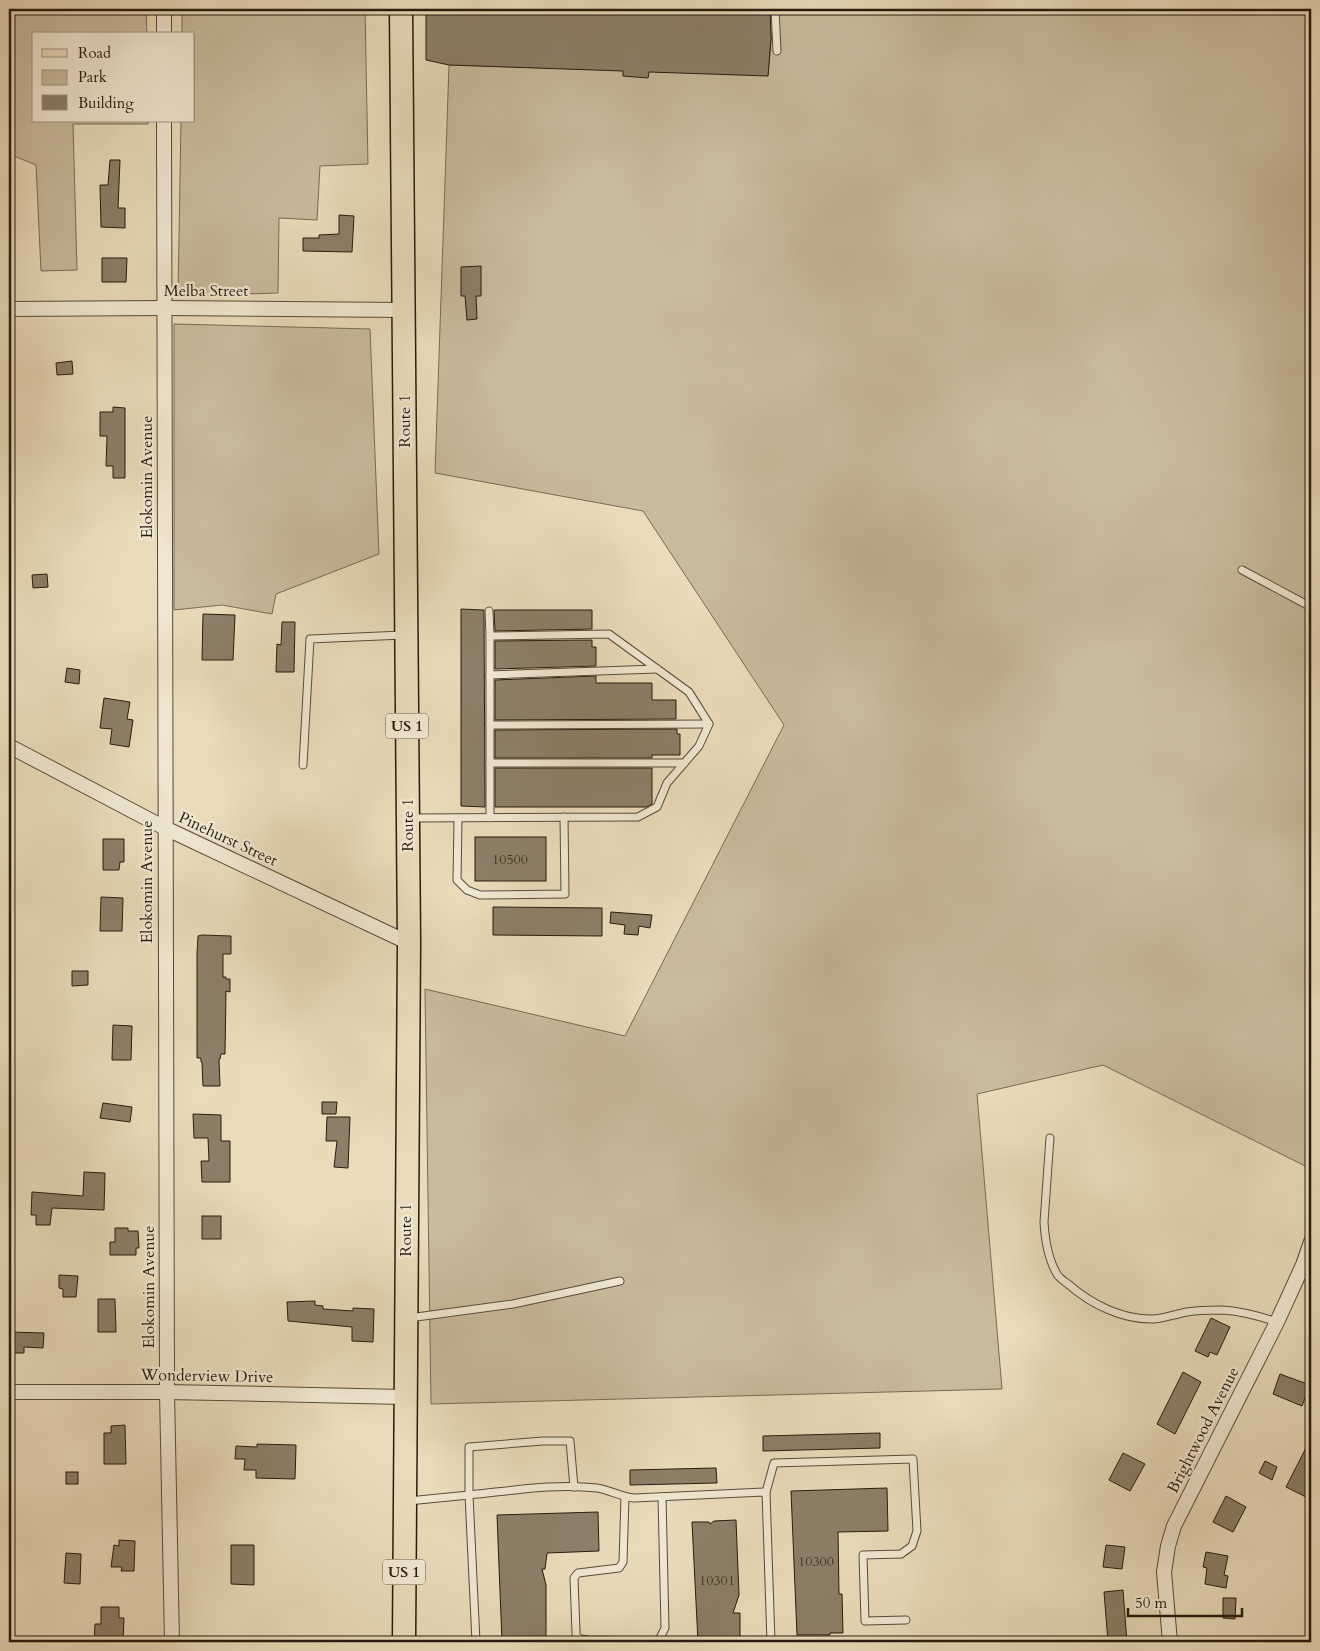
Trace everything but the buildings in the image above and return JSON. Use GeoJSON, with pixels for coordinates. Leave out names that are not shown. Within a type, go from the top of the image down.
{"type":"FeatureCollection","features":[{"type":"Feature","properties":{"kind":"main road","name":"Route 1"},"geometry":{"type":"LineString","coordinates":[[401,9],[409,943],[404,1642]]}},
{"type":"Feature","properties":{"kind":"street"},"geometry":{"type":"LineString","coordinates":[[164,9],[164,32]]}},
{"type":"Feature","properties":{"kind":"street","name":"Elokomin Avenue"},"geometry":{"type":"LineString","coordinates":[[164,122],[164,828],[167,1392],[172,1642]]}},
{"type":"Feature","properties":{"kind":"street","name":"Melba Street"},"geometry":{"type":"LineString","coordinates":[[9,309],[404,310]]}},
{"type":"Feature","properties":{"kind":"street","name":"Pinehurst Street"},"geometry":{"type":"LineString","coordinates":[[9,746],[164,828],[409,943]]}},
{"type":"Feature","properties":{"kind":"street","name":"Brightwood Avenue"},"geometry":{"type":"LineString","coordinates":[[1170,1642],[1164,1572],[1168,1546],[1174,1526],[1278,1322],[1311,1242]]}},
{"type":"Feature","properties":{"kind":"street","name":"Wonderview Drive"},"geometry":{"type":"LineString","coordinates":[[9,1392],[167,1392],[405,1397]]}},
{"type":"Feature","properties":{"kind":"lane"},"geometry":{"type":"LineString","coordinates":[[775,9],[777,51]]}},
{"type":"Feature","properties":{"kind":"lane"},"geometry":{"type":"LineString","coordinates":[[1242,570],[1311,607]]}},
{"type":"Feature","properties":{"kind":"lane"},"geometry":{"type":"LineString","coordinates":[[489,611],[490,818]]}},
{"type":"Feature","properties":{"kind":"lane"},"geometry":{"type":"LineString","coordinates":[[490,636],[609,634],[688,692],[709,724]]}},
{"type":"Feature","properties":{"kind":"lane"},"geometry":{"type":"LineString","coordinates":[[303,765],[310,639],[406,635]]}},
{"type":"Feature","properties":{"kind":"lane"},"geometry":{"type":"LineString","coordinates":[[490,675],[658,669]]}},
{"type":"Feature","properties":{"kind":"lane"},"geometry":{"type":"LineString","coordinates":[[490,724],[709,724]]}},
{"type":"Feature","properties":{"kind":"lane"},"geometry":{"type":"LineString","coordinates":[[408,818],[638,817],[657,807],[668,783],[699,746],[709,724]]}},
{"type":"Feature","properties":{"kind":"lane"},"geometry":{"type":"LineString","coordinates":[[490,763],[684,762]]}},
{"type":"Feature","properties":{"kind":"lane"},"geometry":{"type":"LineString","coordinates":[[458,818],[457,880],[467,890],[480,895],[565,894],[564,817]]}},
{"type":"Feature","properties":{"kind":"lane"},"geometry":{"type":"LineString","coordinates":[[1050,1138],[1044,1222],[1045,1235],[1049,1256],[1057,1275],[1079,1294],[1103,1308],[1124,1316],[1139,1318],[1168,1317],[1186,1312],[1222,1310],[1248,1313],[1278,1322]]}},
{"type":"Feature","properties":{"kind":"lane"},"geometry":{"type":"LineString","coordinates":[[406,1318],[513,1304],[620,1281]]}},
{"type":"Feature","properties":{"kind":"lane"},"geometry":{"type":"LineString","coordinates":[[476,1642],[469,1495],[469,1447],[543,1441],[570,1441],[574,1487]]}},
{"type":"Feature","properties":{"kind":"lane"},"geometry":{"type":"LineString","coordinates":[[771,1642],[766,1492],[774,1463],[913,1459],[917,1531],[912,1546],[901,1554],[863,1556],[865,1621],[906,1620]]}},
{"type":"Feature","properties":{"kind":"lane"},"geometry":{"type":"LineString","coordinates":[[404,1501],[560,1487],[598,1488],[626,1497],[766,1492]]}},
{"type":"Feature","properties":{"kind":"lane"},"geometry":{"type":"LineString","coordinates":[[626,1497],[623,1562],[619,1568],[578,1573],[574,1578],[576,1636],[581,1639],[655,1641],[662,1634],[665,1628],[662,1497]]}},
{"type":"Feature","properties":{"kind":"green space"},"geometry":{"type":"Polygon","coordinates":[[[9,9],[146,9],[147,32],[32,32],[32,122],[148,122],[148,124],[73,124],[77,270],[41,271],[36,165],[9,154],[9,9]]]}},
{"type":"Feature","properties":{"kind":"green space"},"geometry":{"type":"Polygon","coordinates":[[[182,9],[365,9],[368,164],[320,166],[317,220],[279,218],[278,293],[178,296],[181,122],[195,122],[195,32],[182,32],[182,9]]]}},
{"type":"Feature","properties":{"kind":"green space"},"geometry":{"type":"Polygon","coordinates":[[[774,9],[1311,9],[1311,1169],[1103,1065],[977,1094],[1002,1389],[431,1404],[425,989],[625,1036],[784,725],[643,511],[435,473],[449,65],[768,75],[774,9]]]}},
{"type":"Feature","properties":{"kind":"green space"},"geometry":{"type":"Polygon","coordinates":[[[174,324],[370,329],[379,554],[276,594],[272,614],[222,605],[174,610],[174,324]]]}}]}
